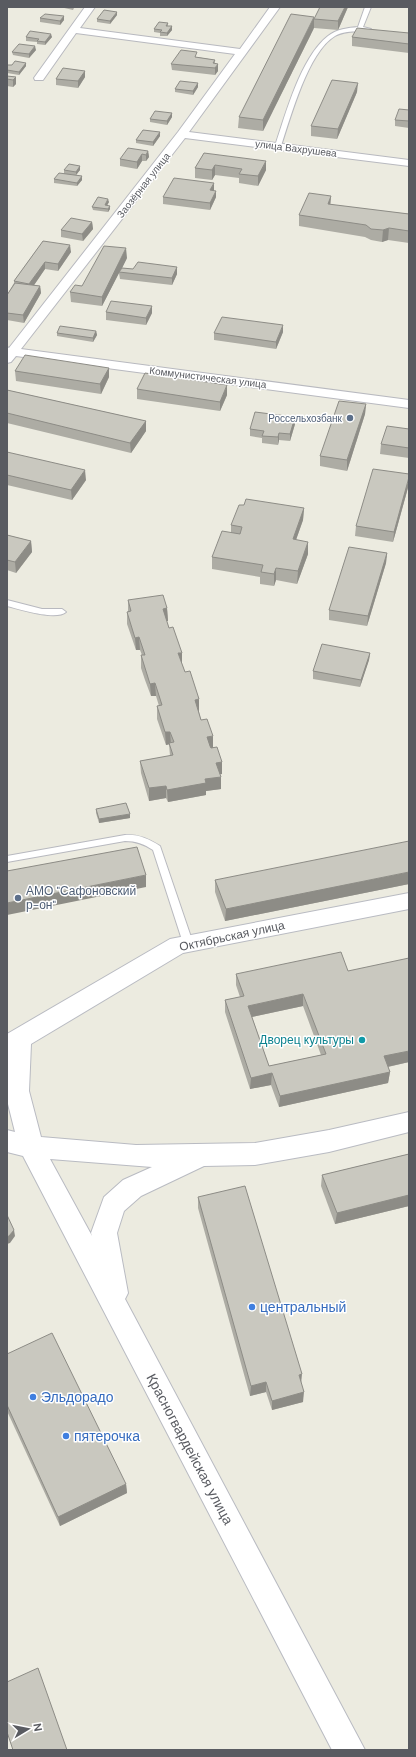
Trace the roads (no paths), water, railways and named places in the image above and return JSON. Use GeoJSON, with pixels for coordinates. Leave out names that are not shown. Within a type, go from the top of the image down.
{"type":"FeatureCollection","features":[{"type":"Feature","properties":{"kind":"street"},"geometry":{"type":"LineString","coordinates":[[39,78],[72,30],[90,7]]}},
{"type":"Feature","properties":{"kind":"street","name":"Заозёрная улица"},"geometry":{"type":"LineString","coordinates":[[9,354],[182,134],[275,7]]}},
{"type":"Feature","properties":{"kind":"street"},"geometry":{"type":"LineString","coordinates":[[72,30],[243,52]]}},
{"type":"Feature","properties":{"kind":"street","name":"улица Вахрушева"},"geometry":{"type":"LineString","coordinates":[[182,134],[409,163]]}},
{"type":"Feature","properties":{"kind":"street","name":"Коммунистическая улица"},"geometry":{"type":"LineString","coordinates":[[9,354],[409,404]]}},
{"type":"Feature","properties":{"kind":"street","name":"Октябрьская улица"},"geometry":{"type":"LineString","coordinates":[[13,1043],[34,1029],[178,945],[409,901]]}},
{"type":"Feature","properties":{"kind":"street","name":"Красногвардейская улица"},"geometry":{"type":"LineString","coordinates":[[13,1043],[19,1144],[119,1314],[349,1750]]}},
{"type":"Feature","properties":{"kind":"street"},"geometry":{"type":"LineString","coordinates":[[19,1144],[136,1156],[255,1154],[329,1141],[409,1122]]}},
{"type":"Feature","properties":{"kind":"street"},"geometry":{"type":"LineString","coordinates":[[119,1314],[104,1233],[113,1205],[132,1188],[201,1155]]}},
{"type":"Feature","properties":{"kind":"lane"},"geometry":{"type":"LineString","coordinates":[[360,28],[368,7]]}},
{"type":"Feature","properties":{"kind":"lane"},"geometry":{"type":"LineString","coordinates":[[278,146],[295,96],[315,55],[330,36],[346,30],[360,28],[374,30]]}},
{"type":"Feature","properties":{"kind":"lane"},"geometry":{"type":"LineString","coordinates":[[7,603],[42,612],[62,612]]}},
{"type":"Feature","properties":{"kind":"lane"},"geometry":{"type":"LineString","coordinates":[[7,859],[125,838],[137,837],[148,842],[157,848],[188,943]]}},
{"type":"Feature","properties":{"kind":"place","name":"Россельхозбанк"},"geometry":{"type":"Point","coordinates":[350,418]}},
{"type":"Feature","properties":{"kind":"place","name":"АМО \"Сафоновский р-он\""},"geometry":{"type":"Point","coordinates":[18,898]}},
{"type":"Feature","properties":{"kind":"place","name":"Дворец культуры"},"geometry":{"type":"Point","coordinates":[362,1040]}},
{"type":"Feature","properties":{"kind":"place","name":"центральный"},"geometry":{"type":"Point","coordinates":[252,1307]}},
{"type":"Feature","properties":{"kind":"place","name":"Эльдорадо"},"geometry":{"type":"Point","coordinates":[33,1397]}},
{"type":"Feature","properties":{"kind":"place","name":"пятерочка"},"geometry":{"type":"Point","coordinates":[66,1436]}}]}
